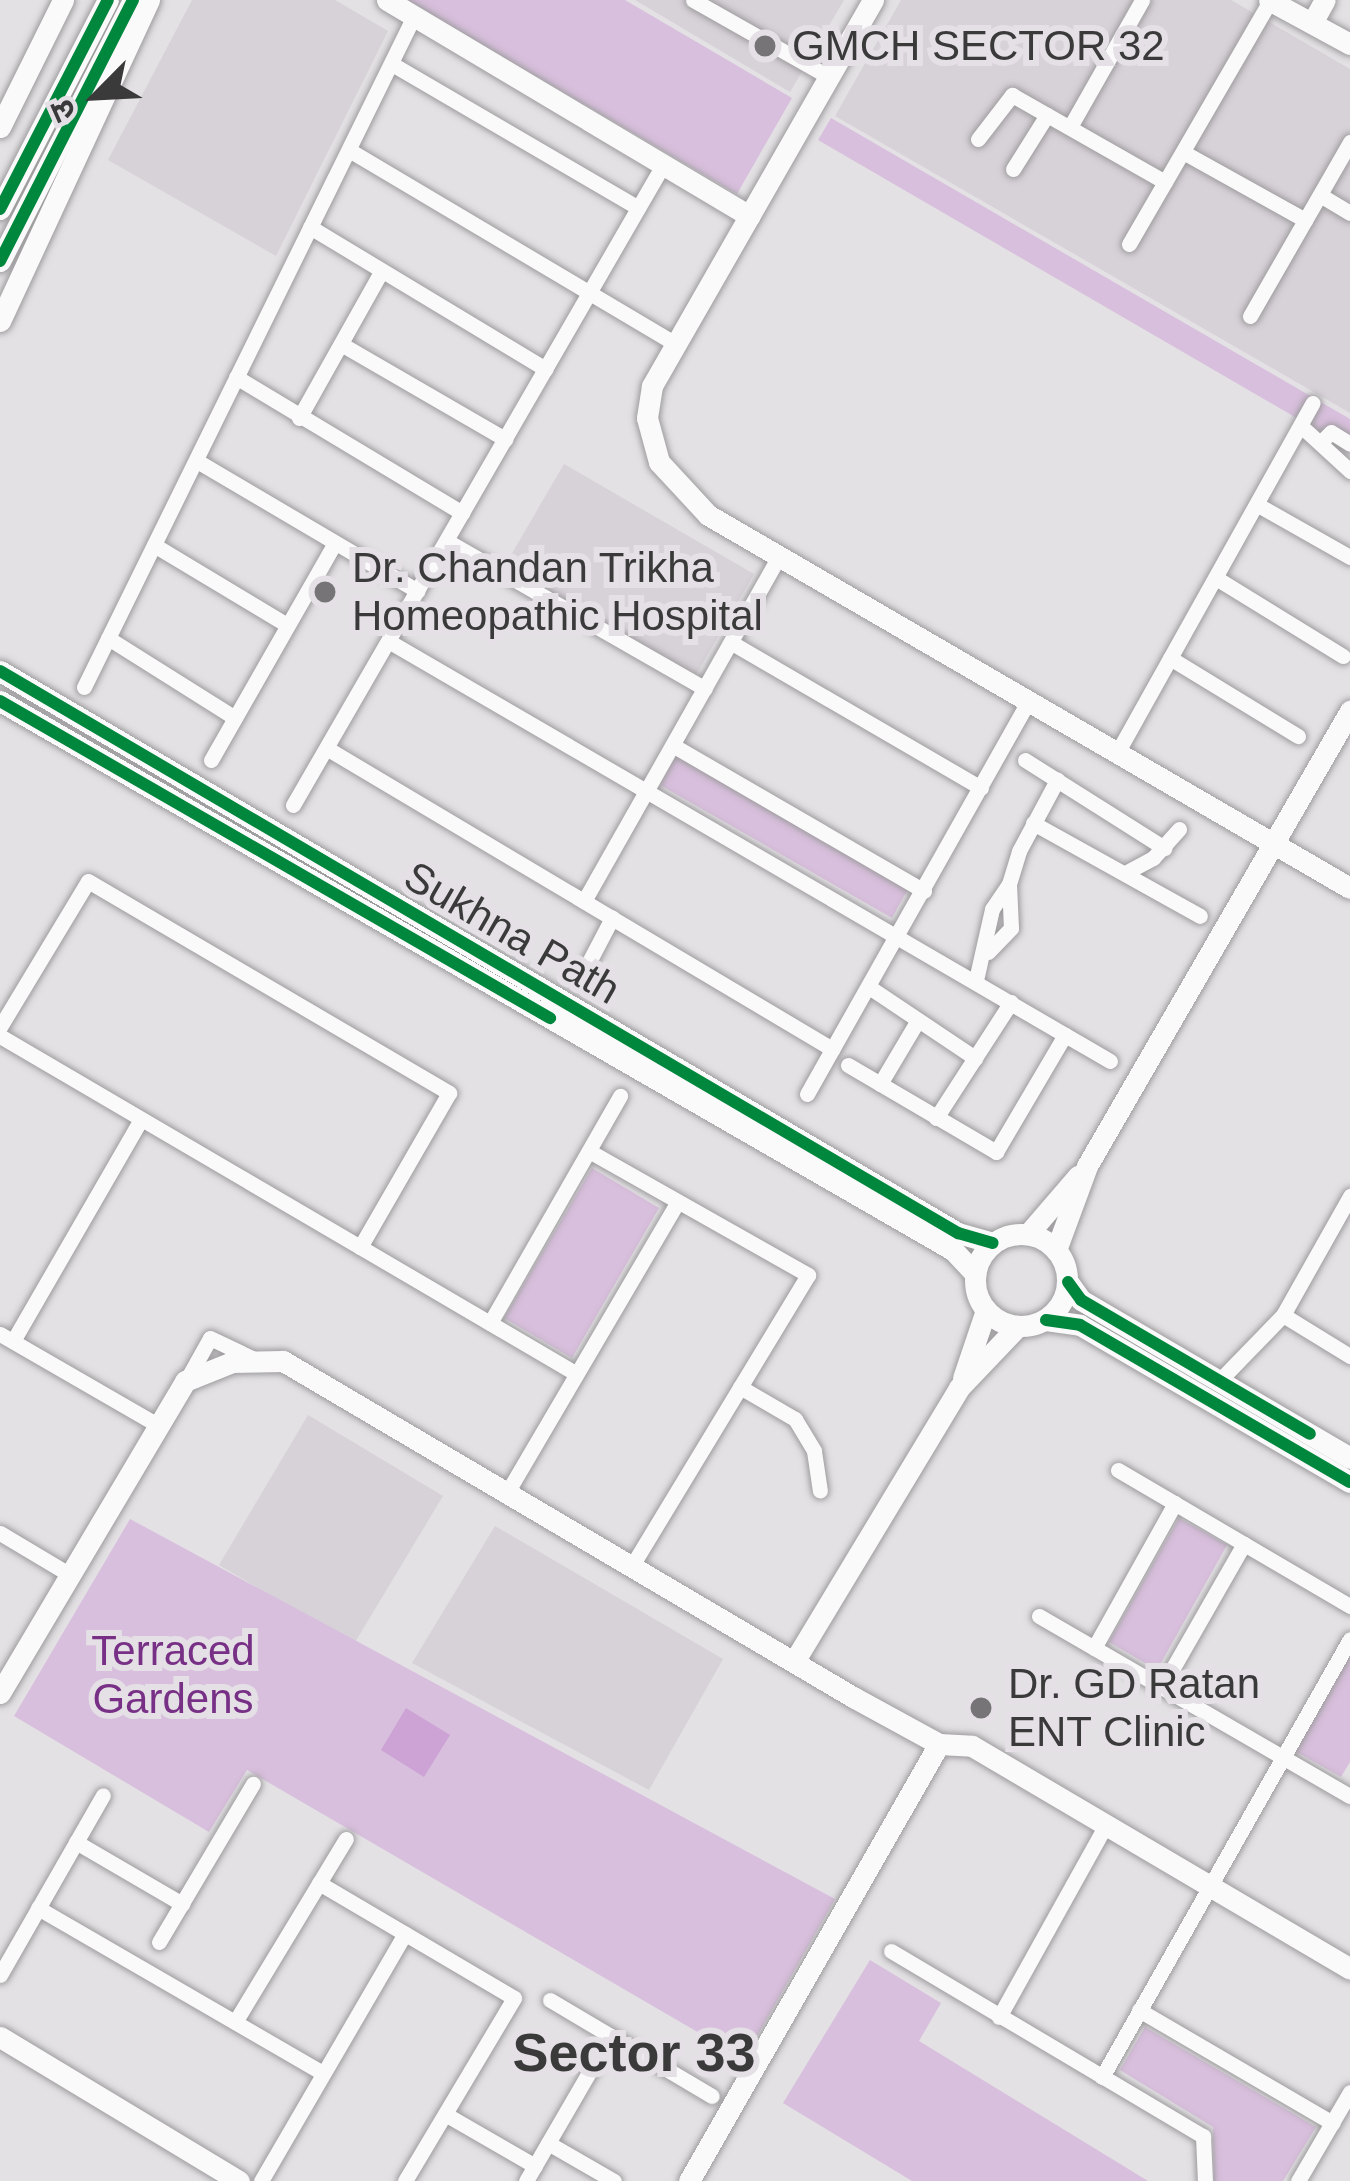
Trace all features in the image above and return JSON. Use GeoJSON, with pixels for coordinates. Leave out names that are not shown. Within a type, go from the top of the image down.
{"type":"FeatureCollection","features":[{"type":"Feature","properties":{"kind":"street"},"geometry":{"type":"LineString","coordinates":[[0,128],[63,0]]}},
{"type":"Feature","properties":{"kind":"street"},"geometry":{"type":"LineString","coordinates":[[0,209],[108,0]]}},
{"type":"Feature","properties":{"kind":"street"},"geometry":{"type":"LineString","coordinates":[[0,261],[133,0]]}},
{"type":"Feature","properties":{"kind":"street"},"geometry":{"type":"LineString","coordinates":[[0,321],[149,0]]}},
{"type":"Feature","properties":{"kind":"street"},"geometry":{"type":"LineString","coordinates":[[387,0],[750,215]]}},
{"type":"Feature","properties":{"kind":"street"},"geometry":{"type":"LineString","coordinates":[[693,0],[829,77]]}},
{"type":"Feature","properties":{"kind":"street"},"geometry":{"type":"LineString","coordinates":[[874,0],[652,386],[646,418],[659,462],[709,515],[1350,888]]}},
{"type":"Feature","properties":{"kind":"street"},"geometry":{"type":"LineString","coordinates":[[1070,127],[1142,0]]}},
{"type":"Feature","properties":{"kind":"street"},"geometry":{"type":"LineString","coordinates":[[1129,244],[1270,0],[1350,44]]}},
{"type":"Feature","properties":{"kind":"street"},"geometry":{"type":"LineString","coordinates":[[1312,23],[1325,0]]}},
{"type":"Feature","properties":{"kind":"street"},"geometry":{"type":"LineString","coordinates":[[83,687],[414,16]]}},
{"type":"Feature","properties":{"kind":"street"},"geometry":{"type":"LineString","coordinates":[[392,64],[638,208]]}},
{"type":"Feature","properties":{"kind":"street"},"geometry":{"type":"LineString","coordinates":[[978,139],[1006,95],[1165,182]]}},
{"type":"Feature","properties":{"kind":"street"},"geometry":{"type":"LineString","coordinates":[[1013,169],[1047,115]]}},
{"type":"Feature","properties":{"kind":"street"},"geometry":{"type":"LineString","coordinates":[[1250,316],[1350,142]]}},
{"type":"Feature","properties":{"kind":"street"},"geometry":{"type":"LineString","coordinates":[[349,150],[676,344]]}},
{"type":"Feature","properties":{"kind":"street"},"geometry":{"type":"LineString","coordinates":[[1183,152],[1305,220]]}},
{"type":"Feature","properties":{"kind":"street"},"geometry":{"type":"LineString","coordinates":[[293,805],[664,165]]}},
{"type":"Feature","properties":{"kind":"street"},"geometry":{"type":"LineString","coordinates":[[1320,195],[1350,213]]}},
{"type":"Feature","properties":{"kind":"street"},"geometry":{"type":"LineString","coordinates":[[310,227],[545,369]]}},
{"type":"Feature","properties":{"kind":"street"},"geometry":{"type":"LineString","coordinates":[[299,418],[381,272]]}},
{"type":"Feature","properties":{"kind":"street"},"geometry":{"type":"LineString","coordinates":[[341,344],[505,439]]}},
{"type":"Feature","properties":{"kind":"street"},"geometry":{"type":"LineString","coordinates":[[236,377],[462,513]]}},
{"type":"Feature","properties":{"kind":"street"},"geometry":{"type":"LineString","coordinates":[[1117,753],[1313,403]]}},
{"type":"Feature","properties":{"kind":"street"},"geometry":{"type":"LineString","coordinates":[[1301,426],[1323,440],[1327,456],[1350,471]]}},
{"type":"Feature","properties":{"kind":"street"},"geometry":{"type":"LineString","coordinates":[[1323,440],[1331,432],[1350,444]]}},
{"type":"Feature","properties":{"kind":"street"},"geometry":{"type":"LineString","coordinates":[[196,461],[418,591]]}},
{"type":"Feature","properties":{"kind":"street"},"geometry":{"type":"LineString","coordinates":[[1258,505],[1350,557]]}},
{"type":"Feature","properties":{"kind":"street"},"geometry":{"type":"LineString","coordinates":[[447,541],[705,689]]}},
{"type":"Feature","properties":{"kind":"street"},"geometry":{"type":"LineString","coordinates":[[211,760],[335,543]]}},
{"type":"Feature","properties":{"kind":"street"},"geometry":{"type":"LineString","coordinates":[[154,544],[287,625]]}},
{"type":"Feature","properties":{"kind":"street"},"geometry":{"type":"LineString","coordinates":[[584,902],[779,556]]}},
{"type":"Feature","properties":{"kind":"street"},"geometry":{"type":"LineString","coordinates":[[1216,578],[1342,656]]}},
{"type":"Feature","properties":{"kind":"street"},"geometry":{"type":"LineString","coordinates":[[109,638],[235,718]]}},
{"type":"Feature","properties":{"kind":"street"},"geometry":{"type":"LineString","coordinates":[[390,642],[900,933],[1109,1061]]}},
{"type":"Feature","properties":{"kind":"street"},"geometry":{"type":"LineString","coordinates":[[732,643],[981,788]]}},
{"type":"Feature","properties":{"kind":"street"},"geometry":{"type":"LineString","coordinates":[[1170,658],[1298,736]]}},
{"type":"Feature","properties":{"kind":"street","name":"Sukhna Path"},"geometry":{"type":"LineString","coordinates":[[0,671],[958,1233],[993,1243]]}},
{"type":"Feature","properties":{"kind":"street","name":"Sukhna Path"},"geometry":{"type":"LineString","coordinates":[[0,701],[953,1250],[975,1274]]}},
{"type":"Feature","properties":{"kind":"street"},"geometry":{"type":"LineString","coordinates":[[806,1094],[1028,702]]}},
{"type":"Feature","properties":{"kind":"street"},"geometry":{"type":"LineString","coordinates":[[1056,1250],[1087,1166],[1350,711]]}},
{"type":"Feature","properties":{"kind":"street"},"geometry":{"type":"LineString","coordinates":[[674,746],[924,891]]}},
{"type":"Feature","properties":{"kind":"street"},"geometry":{"type":"LineString","coordinates":[[328,749],[832,1049]]}},
{"type":"Feature","properties":{"kind":"street"},"geometry":{"type":"LineString","coordinates":[[1025,760],[1164,848]]}},
{"type":"Feature","properties":{"kind":"street"},"geometry":{"type":"LineString","coordinates":[[976,980],[988,952],[1010,928],[1010,884],[1033,824],[1058,780]]}},
{"type":"Feature","properties":{"kind":"street"},"geometry":{"type":"LineString","coordinates":[[1033,824],[1200,916]]}},
{"type":"Feature","properties":{"kind":"street"},"geometry":{"type":"LineString","coordinates":[[1125,873],[1164,848],[1179,829]]}},
{"type":"Feature","properties":{"kind":"street"},"geometry":{"type":"LineString","coordinates":[[0,1027],[88,881],[449,1093],[360,1247]]}},
{"type":"Feature","properties":{"kind":"street"},"geometry":{"type":"LineString","coordinates":[[581,977],[612,918]]}},
{"type":"Feature","properties":{"kind":"street"},"geometry":{"type":"LineString","coordinates":[[869,987],[975,1058]]}},
{"type":"Feature","properties":{"kind":"street"},"geometry":{"type":"LineString","coordinates":[[936,1118],[1011,1001]]}},
{"type":"Feature","properties":{"kind":"street"},"geometry":{"type":"LineString","coordinates":[[880,1084],[918,1020]]}},
{"type":"Feature","properties":{"kind":"street"},"geometry":{"type":"LineString","coordinates":[[848,1065],[1000,1150],[1065,1034]]}},
{"type":"Feature","properties":{"kind":"street"},"geometry":{"type":"LineString","coordinates":[[0,1036],[575,1373]]}},
{"type":"Feature","properties":{"kind":"street"},"geometry":{"type":"LineString","coordinates":[[490,1323],[620,1096]]}},
{"type":"Feature","properties":{"kind":"street"},"geometry":{"type":"LineString","coordinates":[[141,1119],[6,1338],[154,1423]]}},
{"type":"Feature","properties":{"kind":"street"},"geometry":{"type":"LineString","coordinates":[[589,1151],[808,1275],[633,1564]]}},
{"type":"Feature","properties":{"kind":"street"},"geometry":{"type":"LineString","coordinates":[[795,1660],[959,1388],[986,1310],[975,1274],[993,1243],[1028,1234],[1087,1166]]}},
{"type":"Feature","properties":{"kind":"street"},"geometry":{"type":"LineString","coordinates":[[1220,1381],[1283,1316],[1350,1196]]}},
{"type":"Feature","properties":{"kind":"street"},"geometry":{"type":"LineString","coordinates":[[508,1491],[677,1203]]}},
{"type":"Feature","properties":{"kind":"street"},"geometry":{"type":"LineString","coordinates":[[1028,1234],[1056,1250],[1081,1300],[1350,1458]]}},
{"type":"Feature","properties":{"kind":"street"},"geometry":{"type":"LineString","coordinates":[[1046,1320],[1068,1282]]}},
{"type":"Feature","properties":{"kind":"street"},"geometry":{"type":"LineString","coordinates":[[986,1310],[1017,1327]]}},
{"type":"Feature","properties":{"kind":"street"},"geometry":{"type":"LineString","coordinates":[[1283,1316],[1350,1356]]}},
{"type":"Feature","properties":{"kind":"street"},"geometry":{"type":"LineString","coordinates":[[959,1388],[1017,1327],[1046,1320],[1080,1325],[1350,1482]]}},
{"type":"Feature","properties":{"kind":"street"},"geometry":{"type":"LineString","coordinates":[[0,1693],[154,1423],[185,1381],[255,1359],[283,1361],[939,1744],[972,1746],[1103,1828],[1350,1969]]}},
{"type":"Feature","properties":{"kind":"street"},"geometry":{"type":"LineString","coordinates":[[740,1387],[795,1419],[814,1450],[820,1491]]}},
{"type":"Feature","properties":{"kind":"street"},"geometry":{"type":"LineString","coordinates":[[1118,1470],[1350,1606]]}},
{"type":"Feature","properties":{"kind":"street"},"geometry":{"type":"LineString","coordinates":[[1094,1648],[1175,1503]]}},
{"type":"Feature","properties":{"kind":"street"},"geometry":{"type":"LineString","coordinates":[[0,1534],[67,1573]]}},
{"type":"Feature","properties":{"kind":"street"},"geometry":{"type":"LineString","coordinates":[[1162,1687],[1244,1544]]}},
{"type":"Feature","properties":{"kind":"street"},"geometry":{"type":"LineString","coordinates":[[1039,1616],[1348,1791]]}},
{"type":"Feature","properties":{"kind":"street"},"geometry":{"type":"LineString","coordinates":[[1102,2078],[1350,1639]]}},
{"type":"Feature","properties":{"kind":"street"},"geometry":{"type":"LineString","coordinates":[[689,2181],[939,1744]]}},
{"type":"Feature","properties":{"kind":"street"},"geometry":{"type":"LineString","coordinates":[[159,1942],[254,1784]]}},
{"type":"Feature","properties":{"kind":"street"},"geometry":{"type":"LineString","coordinates":[[0,1976],[103,1795]]}},
{"type":"Feature","properties":{"kind":"street"},"geometry":{"type":"LineString","coordinates":[[999,2018],[1103,1828]]}},
{"type":"Feature","properties":{"kind":"street"},"geometry":{"type":"LineString","coordinates":[[235,2022],[346,1839]]}},
{"type":"Feature","properties":{"kind":"street"},"geometry":{"type":"LineString","coordinates":[[76,1842],[182,1904]]}},
{"type":"Feature","properties":{"kind":"street"},"geometry":{"type":"LineString","coordinates":[[319,1883],[514,1998],[405,2181]]}},
{"type":"Feature","properties":{"kind":"street"},"geometry":{"type":"LineString","coordinates":[[38,1908],[323,2073]]}},
{"type":"Feature","properties":{"kind":"street"},"geometry":{"type":"LineString","coordinates":[[261,2181],[405,1934]]}},
{"type":"Feature","properties":{"kind":"street"},"geometry":{"type":"LineString","coordinates":[[891,1951],[1203,2136],[1205,2181]]}},
{"type":"Feature","properties":{"kind":"street"},"geometry":{"type":"LineString","coordinates":[[550,2000],[712,2096]]}},
{"type":"Feature","properties":{"kind":"street"},"geometry":{"type":"LineString","coordinates":[[1139,2010],[1332,2123]]}},
{"type":"Feature","properties":{"kind":"street"},"geometry":{"type":"LineString","coordinates":[[445,2114],[530,2173],[610,2036]]}},
{"type":"Feature","properties":{"kind":"street"},"geometry":{"type":"LineString","coordinates":[[0,2038],[239,2181]]}},
{"type":"Feature","properties":{"kind":"street"},"geometry":{"type":"LineString","coordinates":[[1298,2181],[1350,2092]]}},
{"type":"Feature","properties":{"kind":"street"},"geometry":{"type":"LineString","coordinates":[[548,2144],[614,2181]]}},
{"type":"Feature","properties":{"kind":"shaded area"},"geometry":{"type":"Polygon","coordinates":[[[192,0],[335,0],[388,31],[276,256],[108,160],[192,0]]]}},
{"type":"Feature","properties":{"kind":"shaded area","name":"GMCH SECTOR 32"},"geometry":{"type":"Polygon","coordinates":[[[635,0],[844,0],[790,92],[635,0]]]}},
{"type":"Feature","properties":{"kind":"shaded area"},"geometry":{"type":"Polygon","coordinates":[[[901,0],[1231,0],[1350,69],[1350,413],[835,116],[901,0]]]}},
{"type":"Feature","properties":{"kind":"shaded area"},"geometry":{"type":"Polygon","coordinates":[[[564,464],[754,574],[695,677],[504,567],[564,464]]]}},
{"type":"Feature","properties":{"kind":"shaded area"},"geometry":{"type":"Polygon","coordinates":[[[308,1415],[443,1496],[354,1644],[219,1565],[308,1415]]]}},
{"type":"Feature","properties":{"kind":"shaded area"},"geometry":{"type":"Polygon","coordinates":[[[495,1526],[723,1659],[649,1790],[412,1663],[495,1526]]]}},
{"type":"Feature","properties":{"kind":"shaded area"},"geometry":{"type":"Polygon","coordinates":[[[406,1708],[450,1735],[424,1777],[381,1750],[406,1708]]]}},
{"type":"Feature","properties":{"kind":"green space"},"geometry":{"type":"Polygon","coordinates":[[[406,0],[625,0],[792,98],[737,194],[406,0]]]}},
{"type":"Feature","properties":{"kind":"green space"},"geometry":{"type":"Polygon","coordinates":[[[831,118],[1350,419],[1350,449],[818,140],[831,118]]]}},
{"type":"Feature","properties":{"kind":"green space"},"geometry":{"type":"Polygon","coordinates":[[[676,756],[908,889],[892,918],[660,785],[676,756]]]}},
{"type":"Feature","properties":{"kind":"green space"},"geometry":{"type":"Polygon","coordinates":[[[592,1168],[659,1208],[572,1358],[504,1318],[592,1168]]]}},
{"type":"Feature","properties":{"kind":"green space"},"geometry":{"type":"Polygon","coordinates":[[[1179,1518],[1227,1545],[1157,1670],[1109,1642],[1179,1518]]]}},
{"type":"Feature","properties":{"kind":"green space","name":"Terraced Gardens"},"geometry":{"type":"Polygon","coordinates":[[[130,1519],[835,1899],[744,2059],[247,1770],[209,1832],[14,1716],[130,1519]]]}},
{"type":"Feature","properties":{"kind":"green space"},"geometry":{"type":"Polygon","coordinates":[[[1350,1649],[1350,1762],[1341,1777],[1293,1750],[1350,1649]]]}},
{"type":"Feature","properties":{"kind":"green space"},"geometry":{"type":"Polygon","coordinates":[[[870,1960],[941,2003],[919,2041],[1148,2181],[912,2181],[783,2103],[870,1960]]]}},
{"type":"Feature","properties":{"kind":"green space"},"geometry":{"type":"Polygon","coordinates":[[[1145,2027],[1316,2127],[1283,2181],[1214,2181],[1213,2127],[1120,2070],[1145,2027]]]}},
{"type":"Feature","properties":{"kind":"cycle path"},"geometry":{"type":"LineString","coordinates":[[0,209],[108,0]]}},
{"type":"Feature","properties":{"kind":"cycle path"},"geometry":{"type":"LineString","coordinates":[[0,261],[133,0]]}},
{"type":"Feature","properties":{"kind":"cycle path"},"geometry":{"type":"LineString","coordinates":[[0,671],[958,1233],[993,1243]]}},
{"type":"Feature","properties":{"kind":"cycle path"},"geometry":{"type":"LineString","coordinates":[[0,701],[550,1018]]}},
{"type":"Feature","properties":{"kind":"cycle path"},"geometry":{"type":"LineString","coordinates":[[1068,1282],[1081,1300],[1310,1434]]}},
{"type":"Feature","properties":{"kind":"cycle path"},"geometry":{"type":"LineString","coordinates":[[1046,1320],[1080,1325],[1350,1482]]}},
{"type":"Feature","properties":{"kind":"place","name":"GMCH SECTOR 32"},"geometry":{"type":"Point","coordinates":[765,46]}},
{"type":"Feature","properties":{"kind":"place","name":"Dr. Chandan Trikha Homeopathic Hospital"},"geometry":{"type":"Point","coordinates":[325,592]}},
{"type":"Feature","properties":{"kind":"place","name":"Dr. GD Ratan ENT Clinic"},"geometry":{"type":"Point","coordinates":[981,1708]}},
{"type":"Feature","properties":{"kind":"district","name":"Sector 33"},"geometry":{"type":"Point","coordinates":[634,2052]}}]}
